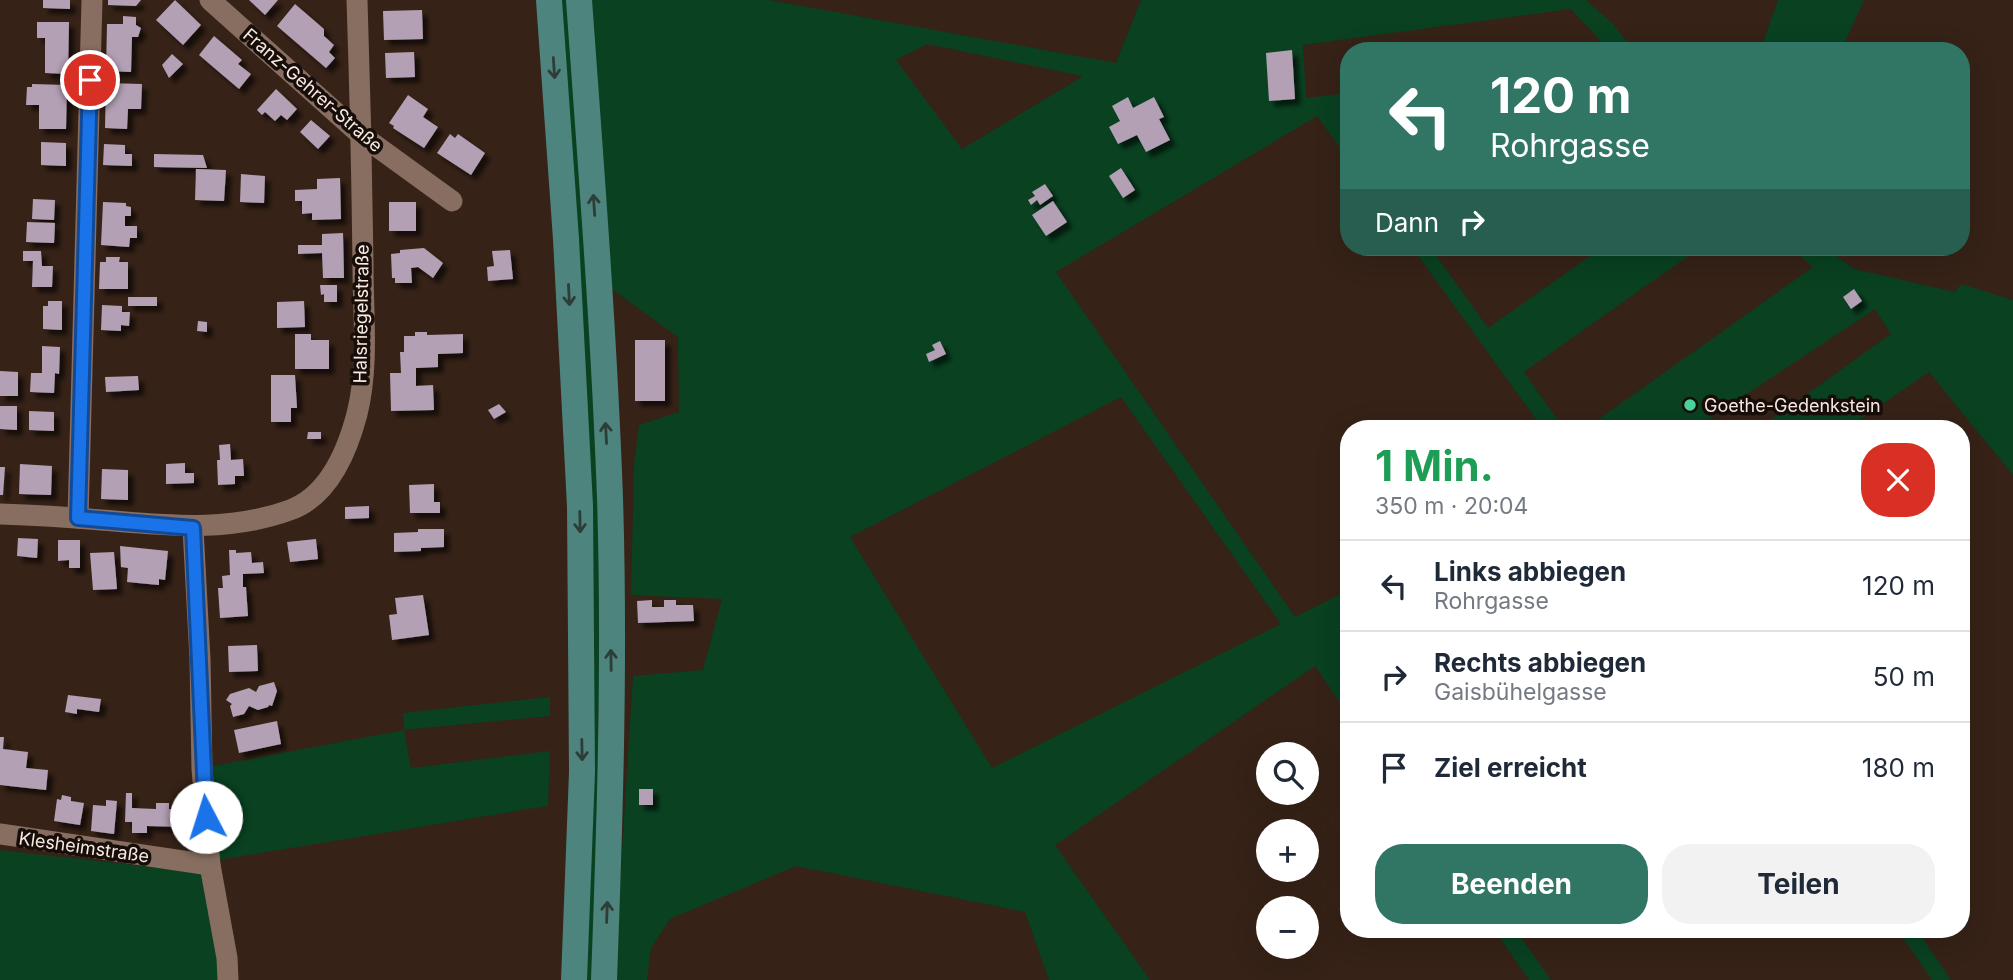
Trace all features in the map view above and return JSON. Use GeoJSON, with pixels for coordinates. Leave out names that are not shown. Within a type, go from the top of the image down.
{"type":"FeatureCollection","features":[{"type":"Feature","properties":{"kind":"main road"},"geometry":{"type":"LineString","coordinates":[[549,0],[566,239],[580,506],[582,772],[574,980]]}},
{"type":"Feature","properties":{"kind":"main road"},"geometry":{"type":"LineString","coordinates":[[579,0],[610,498],[612,770],[604,980]]}},
{"type":"Feature","properties":{"kind":"street"},"geometry":{"type":"LineString","coordinates":[[78,518],[92,0]]}},
{"type":"Feature","properties":{"kind":"street","name":"Franz-Gehrer-Straße"},"geometry":{"type":"LineString","coordinates":[[210,0],[361,135],[452,201]]}},
{"type":"Feature","properties":{"kind":"street","name":"Halsriegelstraße"},"geometry":{"type":"LineString","coordinates":[[0,514],[193,528],[251,521],[292,510],[316,496],[332,474],[345,449],[357,414],[364,372],[357,0]]}},
{"type":"Feature","properties":{"kind":"street"},"geometry":{"type":"LineString","coordinates":[[193,528],[200,659],[202,769],[210,865],[227,958],[228,980]]}},
{"type":"Feature","properties":{"kind":"street","name":"Klesheimstraße"},"geometry":{"type":"LineString","coordinates":[[0,834],[210,865]]}},
{"type":"Feature","properties":{"kind":"green space"},"geometry":{"type":"Polygon","coordinates":[[[560,0],[570,0],[602,530],[594,980],[584,980],[560,0]]]}},
{"type":"Feature","properties":{"kind":"green space"},"geometry":{"type":"Polygon","coordinates":[[[590,0],[769,0],[1116,63],[1141,0],[1586,0],[1613,24],[1627,42],[1602,42],[1571,9],[1303,45],[1306,98],[1340,94],[1340,148],[1317,116],[1056,272],[1295,617],[1340,594],[1340,703],[1315,666],[1055,845],[1150,980],[1049,980],[1025,912],[796,866],[670,919],[651,948],[647,980],[614,980],[633,676],[703,670],[722,599],[631,595],[634,464],[639,425],[679,412],[678,337],[610,288],[590,0]],[[927,44],[896,60],[962,149],[1082,76],[927,44]],[[1121,397],[850,537],[992,768],[1281,624],[1121,397]]]}},
{"type":"Feature","properties":{"kind":"green space"},"geometry":{"type":"Polygon","coordinates":[[[1778,0],[1864,0],[1845,42],[1763,42],[1778,0]]]}},
{"type":"Feature","properties":{"kind":"green space"},"geometry":{"type":"Polygon","coordinates":[[[1418,256],[1436,256],[1488,328],[1590,256],[1688,256],[1524,372],[1558,420],[1537,420],[1418,256]]]}},
{"type":"Feature","properties":{"kind":"green space"},"geometry":{"type":"Polygon","coordinates":[[[1800,256],[1836,256],[1854,269],[1955,292],[1961,284],[2013,300],[2013,475],[1929,372],[1859,420],[1771,420],[1891,334],[1875,309],[1708,420],[1598,420],[1813,267],[1800,256]]]}},
{"type":"Feature","properties":{"kind":"green space"},"geometry":{"type":"Polygon","coordinates":[[[550,697],[550,716],[404,730],[403,713],[550,697]]]}},
{"type":"Feature","properties":{"kind":"green space"},"geometry":{"type":"Polygon","coordinates":[[[404,730],[411,768],[550,751],[548,806],[217,860],[208,767],[404,730]]]}},
{"type":"Feature","properties":{"kind":"green space"},"geometry":{"type":"Polygon","coordinates":[[[0,850],[205,873],[221,980],[0,980],[0,850]]]}},
{"type":"Feature","properties":{"kind":"green space"},"geometry":{"type":"Polygon","coordinates":[[[1500,938],[1521,938],[1551,980],[1529,980],[1500,938]]]}},
{"type":"Feature","properties":{"kind":"green space"},"geometry":{"type":"Polygon","coordinates":[[[1903,938],[1922,938],[1951,980],[1932,980],[1903,938]]]}},
{"type":"Feature","properties":{"kind":"building"},"geometry":{"type":"Polygon","coordinates":[[[43,0],[70,0],[70,9],[43,8],[43,0]]]}},
{"type":"Feature","properties":{"kind":"building"},"geometry":{"type":"Polygon","coordinates":[[[108,0],[141,0],[136,6],[108,5],[108,0]]]}},
{"type":"Feature","properties":{"kind":"building"},"geometry":{"type":"Polygon","coordinates":[[[175,0],[201,25],[183,45],[156,20],[175,0]]]}},
{"type":"Feature","properties":{"kind":"building"},"geometry":{"type":"Polygon","coordinates":[[[249,0],[278,0],[265,15],[249,0]]]}},
{"type":"Feature","properties":{"kind":"building"},"geometry":{"type":"Polygon","coordinates":[[[295,4],[324,29],[324,36],[334,45],[329,52],[335,58],[326,68],[277,26],[295,4]]]}},
{"type":"Feature","properties":{"kind":"building"},"geometry":{"type":"Polygon","coordinates":[[[422,10],[423,39],[384,40],[383,11],[422,10]]]}},
{"type":"Feature","properties":{"kind":"building"},"geometry":{"type":"Polygon","coordinates":[[[123,16],[136,17],[136,25],[141,28],[138,37],[132,37],[131,72],[106,71],[107,24],[123,24],[123,16]]]}},
{"type":"Feature","properties":{"kind":"building"},"geometry":{"type":"Polygon","coordinates":[[[37,22],[69,22],[68,74],[45,73],[45,38],[37,38],[37,22]]]}},
{"type":"Feature","properties":{"kind":"building"},"geometry":{"type":"Polygon","coordinates":[[[214,36],[242,60],[238,64],[251,74],[239,89],[199,55],[214,36]]]}},
{"type":"Feature","properties":{"kind":"building"},"geometry":{"type":"Polygon","coordinates":[[[1292,50],[1295,99],[1269,101],[1266,53],[1292,50]]]}},
{"type":"Feature","properties":{"kind":"building"},"geometry":{"type":"Polygon","coordinates":[[[414,52],[415,77],[386,78],[385,53],[414,52]]]}},
{"type":"Feature","properties":{"kind":"building"},"geometry":{"type":"Polygon","coordinates":[[[172,54],[183,64],[169,78],[162,65],[172,54]]]}},
{"type":"Feature","properties":{"kind":"building"},"geometry":{"type":"Polygon","coordinates":[[[106,83],[142,84],[141,109],[128,109],[127,129],[105,128],[106,83]]]}},
{"type":"Feature","properties":{"kind":"building"},"geometry":{"type":"Polygon","coordinates":[[[32,84],[67,85],[66,129],[39,129],[39,105],[26,105],[27,87],[32,87],[32,84]]]}},
{"type":"Feature","properties":{"kind":"building"},"geometry":{"type":"Polygon","coordinates":[[[276,89],[297,109],[287,120],[281,115],[275,121],[265,112],[262,115],[257,110],[276,89]]]}},
{"type":"Feature","properties":{"kind":"building"},"geometry":{"type":"Polygon","coordinates":[[[408,95],[428,109],[423,117],[438,127],[424,148],[389,123],[408,95]]]}},
{"type":"Feature","properties":{"kind":"building"},"geometry":{"type":"Polygon","coordinates":[[[1128,97],[1133,108],[1154,97],[1164,117],[1159,119],[1170,140],[1146,152],[1137,135],[1118,144],[1109,127],[1120,121],[1112,106],[1128,97]]]}},
{"type":"Feature","properties":{"kind":"building"},"geometry":{"type":"Polygon","coordinates":[[[311,120],[330,136],[318,149],[300,132],[311,120]]]}},
{"type":"Feature","properties":{"kind":"building"},"geometry":{"type":"Polygon","coordinates":[[[450,134],[455,138],[458,134],[485,153],[471,175],[437,153],[450,134]]]}},
{"type":"Feature","properties":{"kind":"building"},"geometry":{"type":"Polygon","coordinates":[[[41,142],[66,143],[66,166],[41,165],[41,142]]]}},
{"type":"Feature","properties":{"kind":"building"},"geometry":{"type":"Polygon","coordinates":[[[104,144],[125,145],[125,154],[132,154],[132,166],[103,165],[104,144]]]}},
{"type":"Feature","properties":{"kind":"building"},"geometry":{"type":"Polygon","coordinates":[[[154,154],[203,155],[207,168],[154,167],[154,154]]]}},
{"type":"Feature","properties":{"kind":"building"},"geometry":{"type":"Polygon","coordinates":[[[1121,168],[1135,190],[1123,198],[1109,176],[1121,168]]]}},
{"type":"Feature","properties":{"kind":"building"},"geometry":{"type":"Polygon","coordinates":[[[196,169],[226,170],[224,201],[195,200],[196,169]]]}},
{"type":"Feature","properties":{"kind":"building"},"geometry":{"type":"Polygon","coordinates":[[[241,174],[265,176],[264,203],[240,202],[241,174]]]}},
{"type":"Feature","properties":{"kind":"building"},"geometry":{"type":"Polygon","coordinates":[[[340,178],[341,219],[312,220],[312,213],[302,214],[302,201],[295,201],[295,190],[317,189],[317,179],[340,178]]]}},
{"type":"Feature","properties":{"kind":"building"},"geometry":{"type":"Polygon","coordinates":[[[1045,184],[1053,196],[1040,205],[1037,200],[1031,205],[1028,200],[1035,196],[1032,192],[1045,184]]]}},
{"type":"Feature","properties":{"kind":"building"},"geometry":{"type":"Polygon","coordinates":[[[33,199],[55,200],[54,220],[32,219],[33,199]]]}},
{"type":"Feature","properties":{"kind":"building"},"geometry":{"type":"Polygon","coordinates":[[[1053,201],[1067,222],[1046,236],[1032,215],[1053,201]]]}},
{"type":"Feature","properties":{"kind":"building"},"geometry":{"type":"Polygon","coordinates":[[[103,202],[126,203],[126,206],[131,207],[131,216],[125,216],[125,226],[137,226],[137,238],[130,238],[129,247],[101,245],[103,202]]]}},
{"type":"Feature","properties":{"kind":"building"},"geometry":{"type":"Polygon","coordinates":[[[389,202],[416,202],[416,231],[389,231],[389,202]]]}},
{"type":"Feature","properties":{"kind":"building"},"geometry":{"type":"Polygon","coordinates":[[[27,222],[55,223],[54,243],[26,242],[27,222]]]}},
{"type":"Feature","properties":{"kind":"building"},"geometry":{"type":"Polygon","coordinates":[[[343,233],[344,278],[323,278],[322,253],[298,254],[298,245],[322,245],[322,234],[343,233]]]}},
{"type":"Feature","properties":{"kind":"building"},"geometry":{"type":"Polygon","coordinates":[[[424,248],[443,263],[433,278],[418,267],[411,268],[412,283],[395,283],[395,278],[392,278],[391,254],[400,253],[400,250],[424,248]]]}},
{"type":"Feature","properties":{"kind":"building"},"geometry":{"type":"Polygon","coordinates":[[[510,250],[513,279],[488,281],[487,267],[494,266],[492,251],[510,250]]]}},
{"type":"Feature","properties":{"kind":"building"},"geometry":{"type":"Polygon","coordinates":[[[23,251],[41,251],[42,266],[53,266],[52,287],[32,287],[33,261],[23,261],[23,251]]]}},
{"type":"Feature","properties":{"kind":"building"},"geometry":{"type":"Polygon","coordinates":[[[106,257],[120,257],[119,262],[128,262],[128,289],[99,289],[100,262],[106,262],[106,257]]]}},
{"type":"Feature","properties":{"kind":"building"},"geometry":{"type":"Polygon","coordinates":[[[320,285],[337,285],[337,302],[324,302],[320,285]]]}},
{"type":"Feature","properties":{"kind":"building"},"geometry":{"type":"Polygon","coordinates":[[[1854,289],[1862,301],[1851,309],[1843,297],[1854,289]]]}},
{"type":"Feature","properties":{"kind":"building"},"geometry":{"type":"Polygon","coordinates":[[[128,297],[157,297],[157,306],[128,306],[128,297]]]}},
{"type":"Feature","properties":{"kind":"building"},"geometry":{"type":"Polygon","coordinates":[[[48,301],[62,301],[62,330],[43,329],[43,306],[48,306],[48,301]]]}},
{"type":"Feature","properties":{"kind":"building"},"geometry":{"type":"Polygon","coordinates":[[[304,301],[305,327],[277,328],[277,302],[304,301]]]}},
{"type":"Feature","properties":{"kind":"building"},"geometry":{"type":"Polygon","coordinates":[[[102,305],[122,306],[122,312],[130,312],[129,326],[121,325],[121,331],[101,330],[102,305]]]}},
{"type":"Feature","properties":{"kind":"building"},"geometry":{"type":"Polygon","coordinates":[[[198,321],[207,322],[207,332],[197,331],[198,321]]]}},
{"type":"Feature","properties":{"kind":"building"},"geometry":{"type":"Polygon","coordinates":[[[415,332],[427,332],[427,335],[463,334],[463,353],[438,354],[438,367],[416,368],[416,386],[433,385],[434,410],[391,411],[390,373],[401,373],[400,352],[404,352],[404,336],[415,336],[415,332]]]}},
{"type":"Feature","properties":{"kind":"building"},"geometry":{"type":"Polygon","coordinates":[[[295,334],[311,334],[311,340],[329,340],[329,369],[295,369],[295,334]]]}},
{"type":"Feature","properties":{"kind":"building"},"geometry":{"type":"Polygon","coordinates":[[[635,340],[665,340],[665,401],[635,401],[635,340]]]}},
{"type":"Feature","properties":{"kind":"building"},"geometry":{"type":"Polygon","coordinates":[[[940,341],[946,354],[929,362],[926,354],[935,350],[932,345],[940,341]]]}},
{"type":"Feature","properties":{"kind":"building"},"geometry":{"type":"Polygon","coordinates":[[[42,346],[60,347],[59,374],[55,373],[54,393],[30,392],[31,373],[42,373],[42,346]]]}},
{"type":"Feature","properties":{"kind":"building"},"geometry":{"type":"Polygon","coordinates":[[[0,371],[18,372],[18,396],[0,396],[0,371]]]}},
{"type":"Feature","properties":{"kind":"building"},"geometry":{"type":"Polygon","coordinates":[[[271,375],[295,375],[297,408],[291,408],[291,422],[271,422],[271,375]]]}},
{"type":"Feature","properties":{"kind":"building"},"geometry":{"type":"Polygon","coordinates":[[[138,376],[139,390],[106,392],[105,377],[138,376]]]}},
{"type":"Feature","properties":{"kind":"building"},"geometry":{"type":"Polygon","coordinates":[[[499,404],[506,412],[494,419],[488,410],[499,404]]]}},
{"type":"Feature","properties":{"kind":"building"},"geometry":{"type":"Polygon","coordinates":[[[0,406],[17,406],[17,430],[0,429],[0,406]]]}},
{"type":"Feature","properties":{"kind":"building"},"geometry":{"type":"Polygon","coordinates":[[[29,411],[54,412],[54,431],[29,430],[29,411]]]}},
{"type":"Feature","properties":{"kind":"building"},"geometry":{"type":"Polygon","coordinates":[[[308,432],[321,432],[321,439],[307,439],[308,432]]]}},
{"type":"Feature","properties":{"kind":"building"},"geometry":{"type":"Polygon","coordinates":[[[230,444],[231,460],[243,459],[244,476],[235,476],[235,484],[218,485],[219,445],[230,444]]]}},
{"type":"Feature","properties":{"kind":"building"},"geometry":{"type":"Polygon","coordinates":[[[185,463],[185,473],[194,473],[194,483],[166,484],[166,464],[185,463]]]}},
{"type":"Feature","properties":{"kind":"building"},"geometry":{"type":"Polygon","coordinates":[[[20,464],[52,466],[51,495],[19,494],[20,464]]]}},
{"type":"Feature","properties":{"kind":"building"},"geometry":{"type":"Polygon","coordinates":[[[0,467],[5,467],[3,495],[0,495],[0,467]]]}},
{"type":"Feature","properties":{"kind":"building"},"geometry":{"type":"Polygon","coordinates":[[[102,469],[128,470],[128,500],[101,499],[102,469]]]}},
{"type":"Feature","properties":{"kind":"building"},"geometry":{"type":"Polygon","coordinates":[[[434,484],[434,502],[440,502],[440,513],[410,513],[409,485],[434,484]]]}},
{"type":"Feature","properties":{"kind":"building"},"geometry":{"type":"Polygon","coordinates":[[[369,506],[369,518],[345,519],[345,507],[369,506]]]}},
{"type":"Feature","properties":{"kind":"building"},"geometry":{"type":"Polygon","coordinates":[[[418,529],[444,529],[444,547],[394,552],[394,533],[418,532],[418,529]]]}},
{"type":"Feature","properties":{"kind":"building"},"geometry":{"type":"Polygon","coordinates":[[[18,538],[38,539],[37,558],[17,556],[18,538]]]}},
{"type":"Feature","properties":{"kind":"building"},"geometry":{"type":"Polygon","coordinates":[[[316,539],[318,559],[290,562],[287,542],[316,539]]]}},
{"type":"Feature","properties":{"kind":"building"},"geometry":{"type":"Polygon","coordinates":[[[58,540],[80,540],[80,568],[69,568],[69,560],[58,561],[58,540]]]}},
{"type":"Feature","properties":{"kind":"building"},"geometry":{"type":"Polygon","coordinates":[[[120,546],[168,551],[165,580],[159,579],[159,585],[127,582],[128,568],[121,567],[120,546]]]}},
{"type":"Feature","properties":{"kind":"building"},"geometry":{"type":"Polygon","coordinates":[[[229,550],[236,550],[236,553],[251,552],[252,563],[263,562],[264,573],[243,574],[248,616],[220,618],[218,588],[223,588],[222,576],[230,575],[229,550]]]}},
{"type":"Feature","properties":{"kind":"building"},"geometry":{"type":"Polygon","coordinates":[[[114,552],[117,589],[93,590],[90,553],[114,552]]]}},
{"type":"Feature","properties":{"kind":"building"},"geometry":{"type":"Polygon","coordinates":[[[423,595],[429,635],[392,640],[389,615],[397,614],[395,598],[423,595]]]}},
{"type":"Feature","properties":{"kind":"building"},"geometry":{"type":"Polygon","coordinates":[[[652,600],[652,607],[664,607],[664,600],[676,600],[676,605],[693,605],[694,621],[638,623],[637,601],[652,600]]]}},
{"type":"Feature","properties":{"kind":"building"},"geometry":{"type":"Polygon","coordinates":[[[257,645],[258,671],[229,672],[228,646],[257,645]]]}},
{"type":"Feature","properties":{"kind":"building"},"geometry":{"type":"Polygon","coordinates":[[[274,682],[277,691],[272,706],[258,710],[249,706],[244,714],[233,717],[230,706],[232,704],[226,700],[230,694],[249,688],[256,692],[259,686],[274,682]]]}},
{"type":"Feature","properties":{"kind":"building"},"geometry":{"type":"Polygon","coordinates":[[[68,695],[101,699],[99,712],[77,709],[77,714],[65,712],[68,695]]]}},
{"type":"Feature","properties":{"kind":"building"},"geometry":{"type":"Polygon","coordinates":[[[277,721],[281,744],[239,753],[234,730],[277,721]]]}},
{"type":"Feature","properties":{"kind":"building"},"geometry":{"type":"Polygon","coordinates":[[[0,737],[4,737],[3,749],[28,752],[26,768],[48,770],[46,790],[0,785],[0,737]]]}},
{"type":"Feature","properties":{"kind":"building"},"geometry":{"type":"Polygon","coordinates":[[[639,789],[653,789],[653,805],[639,805],[639,789]]]}},
{"type":"Feature","properties":{"kind":"building"},"geometry":{"type":"Polygon","coordinates":[[[126,793],[132,793],[132,808],[156,809],[156,803],[169,803],[169,809],[183,809],[183,827],[147,826],[147,833],[132,833],[132,822],[125,822],[126,793]]]}},
{"type":"Feature","properties":{"kind":"building"},"geometry":{"type":"Polygon","coordinates":[[[62,795],[71,797],[71,801],[84,803],[80,825],[54,821],[57,799],[61,800],[62,795]]]}},
{"type":"Feature","properties":{"kind":"building"},"geometry":{"type":"Polygon","coordinates":[[[106,800],[117,801],[114,834],[91,831],[93,805],[106,806],[106,800]]]}},
{"type":"Feature","properties":{"kind":"place","name":"Goethe-Gedenkstein"},"geometry":{"type":"Point","coordinates":[1690,405]}},
{"type":"Feature","properties":{"kind":"route"},"geometry":{"type":"LineString","coordinates":[[90,80],[78,518],[193,528],[206,817]]}}]}
